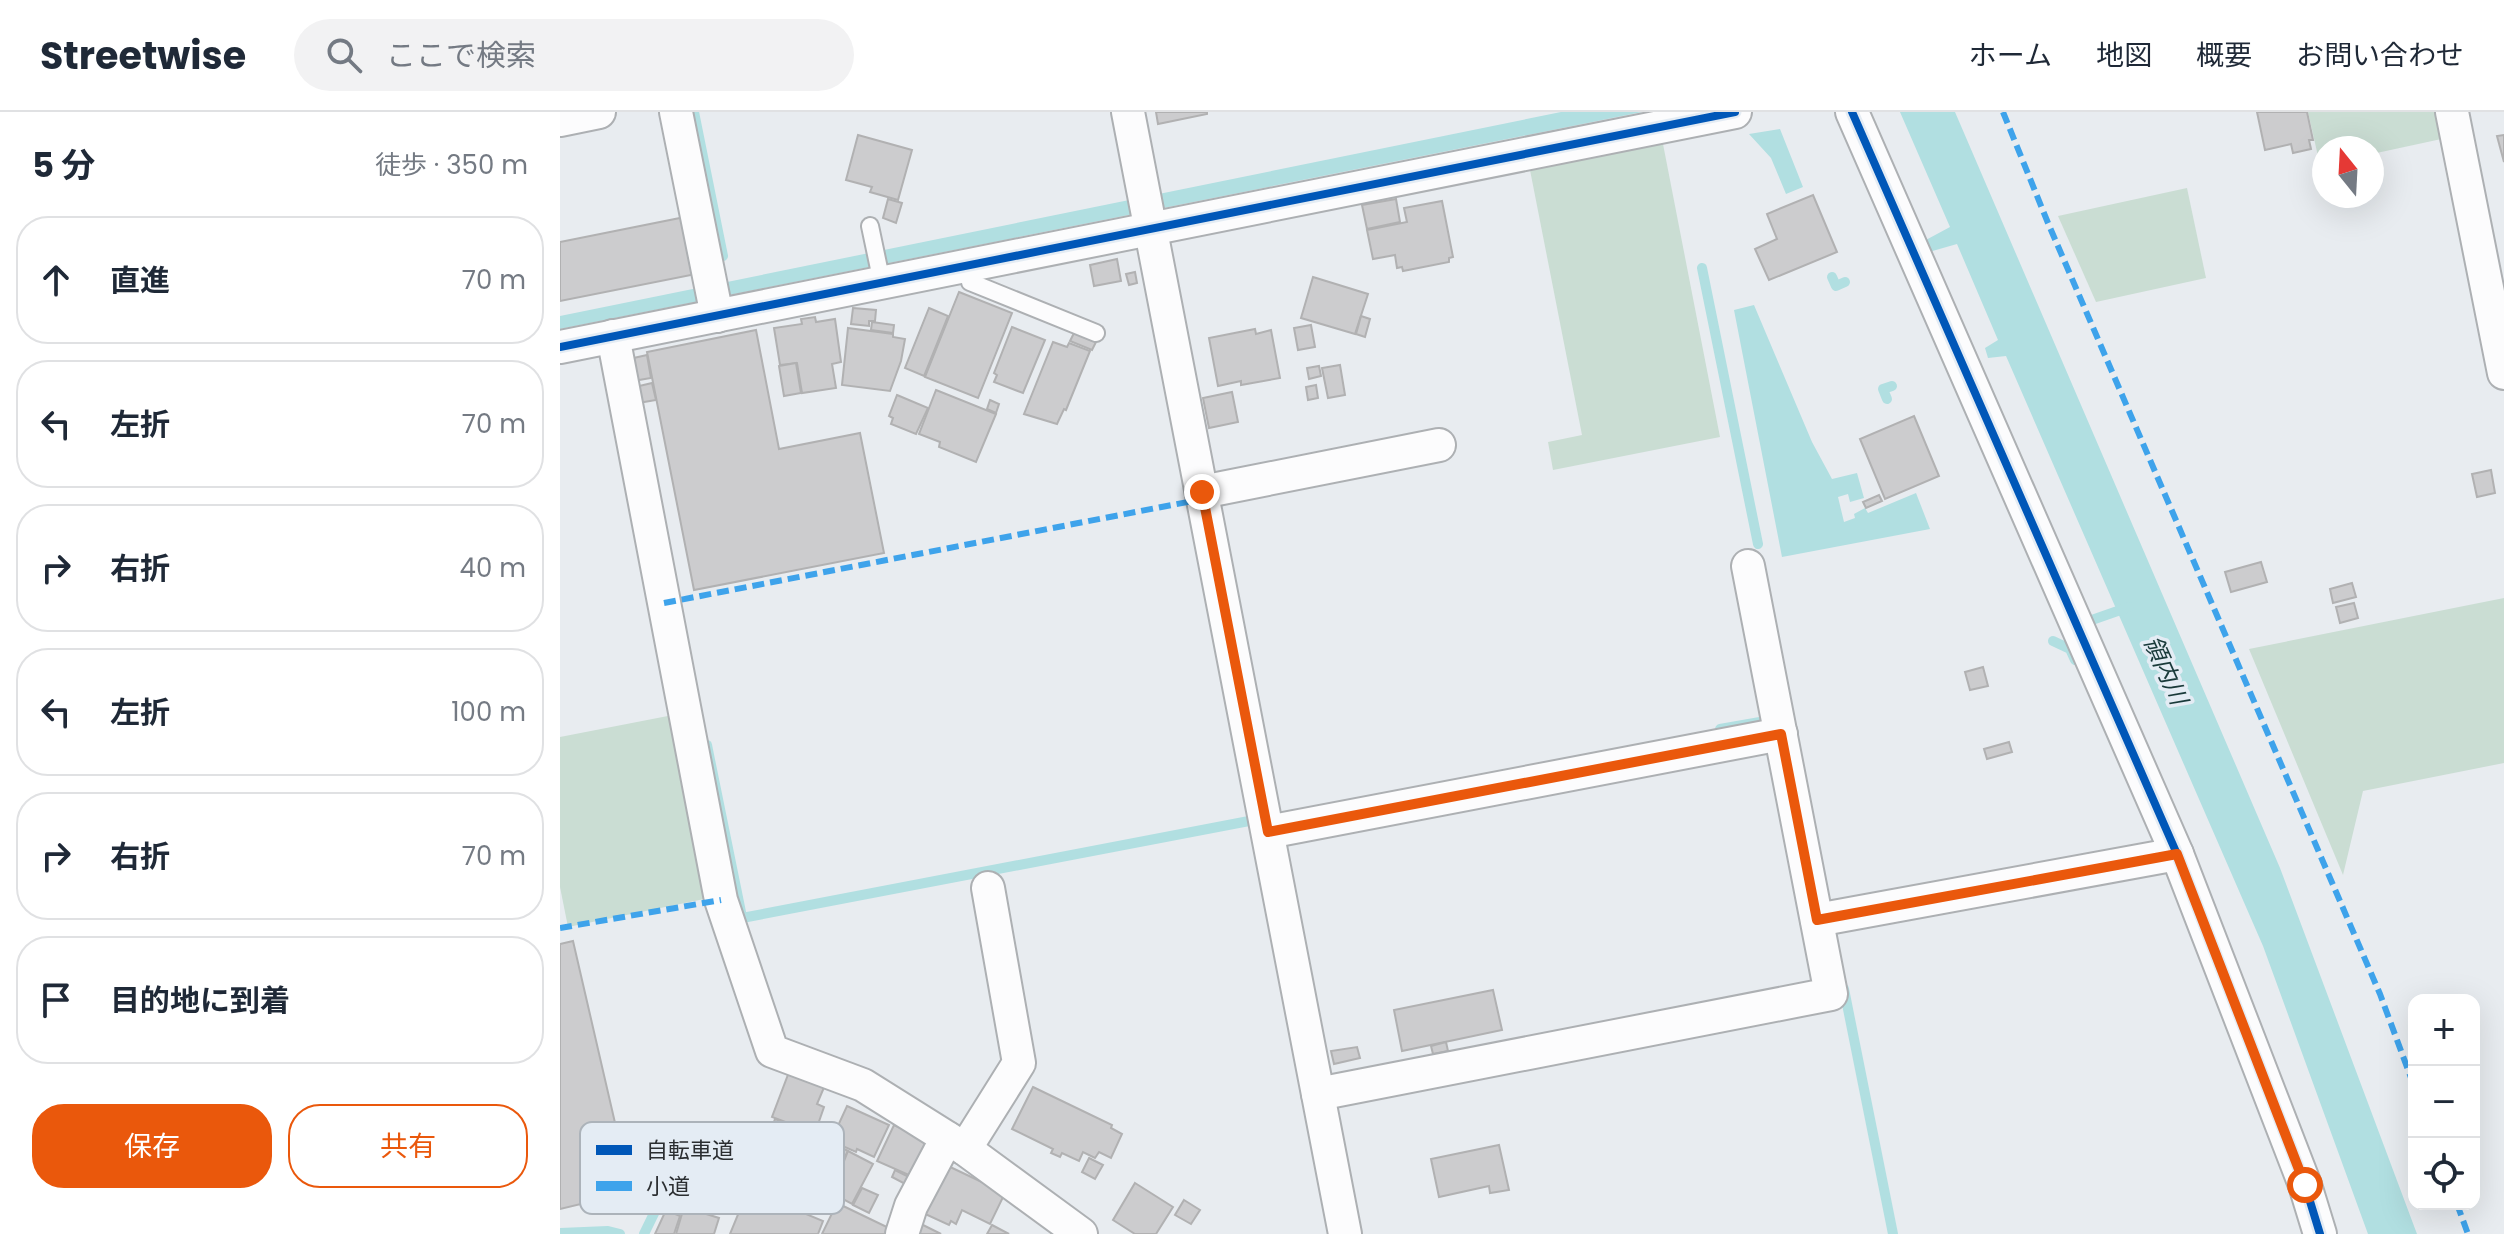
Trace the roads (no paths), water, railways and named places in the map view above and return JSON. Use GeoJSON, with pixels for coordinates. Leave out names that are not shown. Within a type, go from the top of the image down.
{"type":"FeatureCollection","features":[{"type":"Feature","properties":{"kind":"street"},"geometry":{"type":"LineString","coordinates":[[560,120],[599,112]]}},
{"type":"Feature","properties":{"kind":"street"},"geometry":{"type":"LineString","coordinates":[[676,112],[714,300]]}},
{"type":"Feature","properties":{"kind":"street"},"geometry":{"type":"LineString","coordinates":[[1128,112],[1345,1234]]}},
{"type":"Feature","properties":{"kind":"street"},"geometry":{"type":"LineString","coordinates":[[560,347],[613,336],[714,300],[967,265],[1148,213],[1638,121],[1735,112]]}},
{"type":"Feature","properties":{"kind":"street"},"geometry":{"type":"LineString","coordinates":[[1852,112],[2177,854],[2305,1185],[2320,1234]]}},
{"type":"Feature","properties":{"kind":"street"},"geometry":{"type":"LineString","coordinates":[[2452,112],[2504,373]]}},
{"type":"Feature","properties":{"kind":"street"},"geometry":{"type":"LineString","coordinates":[[613,336],[721,900],[772,1051],[863,1085],[956,1144],[1081,1234]]}},
{"type":"Feature","properties":{"kind":"street"},"geometry":{"type":"LineString","coordinates":[[1202,492],[1439,445]]}},
{"type":"Feature","properties":{"kind":"street"},"geometry":{"type":"LineString","coordinates":[[1318,1094],[1831,994],[1748,566]]}},
{"type":"Feature","properties":{"kind":"street"},"geometry":{"type":"LineString","coordinates":[[1268,832],[1781,734]]}},
{"type":"Feature","properties":{"kind":"street"},"geometry":{"type":"LineString","coordinates":[[1817,920],[2177,854]]}},
{"type":"Feature","properties":{"kind":"street"},"geometry":{"type":"LineString","coordinates":[[902,1234],[911,1206],[1019,1063],[988,888]]}},
{"type":"Feature","properties":{"kind":"lane"},"geometry":{"type":"LineString","coordinates":[[870,226],[880,276]]}},
{"type":"Feature","properties":{"kind":"lane"},"geometry":{"type":"LineString","coordinates":[[967,265],[970,282],[1096,333]]}},
{"type":"Feature","properties":{"kind":"water"},"geometry":{"type":"Polygon","coordinates":[[[1561,112],[1642,112],[560,329],[560,316],[1561,112]]]}},
{"type":"Feature","properties":{"kind":"water","name":"領内川"},"geometry":{"type":"Polygon","coordinates":[[[1900,112],[1955,112],[2280,868],[2417,1234],[2368,1234],[2263,946],[2006,356],[1988,358],[1985,348],[1998,340],[1957,244],[1929,252],[1924,241],[1950,227],[1900,112]]]}},
{"type":"Feature","properties":{"kind":"water"},"geometry":{"type":"Polygon","coordinates":[[[1780,129],[1803,187],[1786,194],[1771,158],[1749,134],[1780,129]]]}},
{"type":"Feature","properties":{"kind":"water"},"geometry":{"type":"Polygon","coordinates":[[[1754,305],[1812,442],[1832,479],[1857,473],[1864,498],[1850,502],[1848,494],[1838,497],[1844,522],[1855,518],[1854,514],[1865,508],[1868,513],[1916,493],[1930,529],[1782,557],[1734,310],[1754,305]]]}},
{"type":"Feature","properties":{"kind":"waterway"},"geometry":{"type":"LineString","coordinates":[[694,112],[723,256]]}},
{"type":"Feature","properties":{"kind":"waterway"},"geometry":{"type":"LineString","coordinates":[[1702,268],[1758,544]]}},
{"type":"Feature","properties":{"kind":"waterway"},"geometry":{"type":"LineString","coordinates":[[1832,277],[1836,286],[1845,282]]}},
{"type":"Feature","properties":{"kind":"waterway"},"geometry":{"type":"LineString","coordinates":[[1887,399],[1883,389],[1892,386]]}},
{"type":"Feature","properties":{"kind":"waterway"},"geometry":{"type":"LineString","coordinates":[[2089,621],[2129,607]]}},
{"type":"Feature","properties":{"kind":"waterway"},"geometry":{"type":"LineString","coordinates":[[2053,641],[2070,649],[2075,660]]}},
{"type":"Feature","properties":{"kind":"waterway"},"geometry":{"type":"LineString","coordinates":[[1720,729],[1760,722]]}},
{"type":"Feature","properties":{"kind":"waterway"},"geometry":{"type":"LineString","coordinates":[[707,745],[742,917]]}},
{"type":"Feature","properties":{"kind":"waterway"},"geometry":{"type":"LineString","coordinates":[[742,918],[1249,821]]}},
{"type":"Feature","properties":{"kind":"waterway"},"geometry":{"type":"LineString","coordinates":[[1844,989],[1893,1234]]}},
{"type":"Feature","properties":{"kind":"waterway"},"geometry":{"type":"LineString","coordinates":[[644,1234],[654,1214]]}},
{"type":"Feature","properties":{"kind":"waterway"},"geometry":{"type":"LineString","coordinates":[[560,1233],[608,1231],[620,1234]]}}]}
